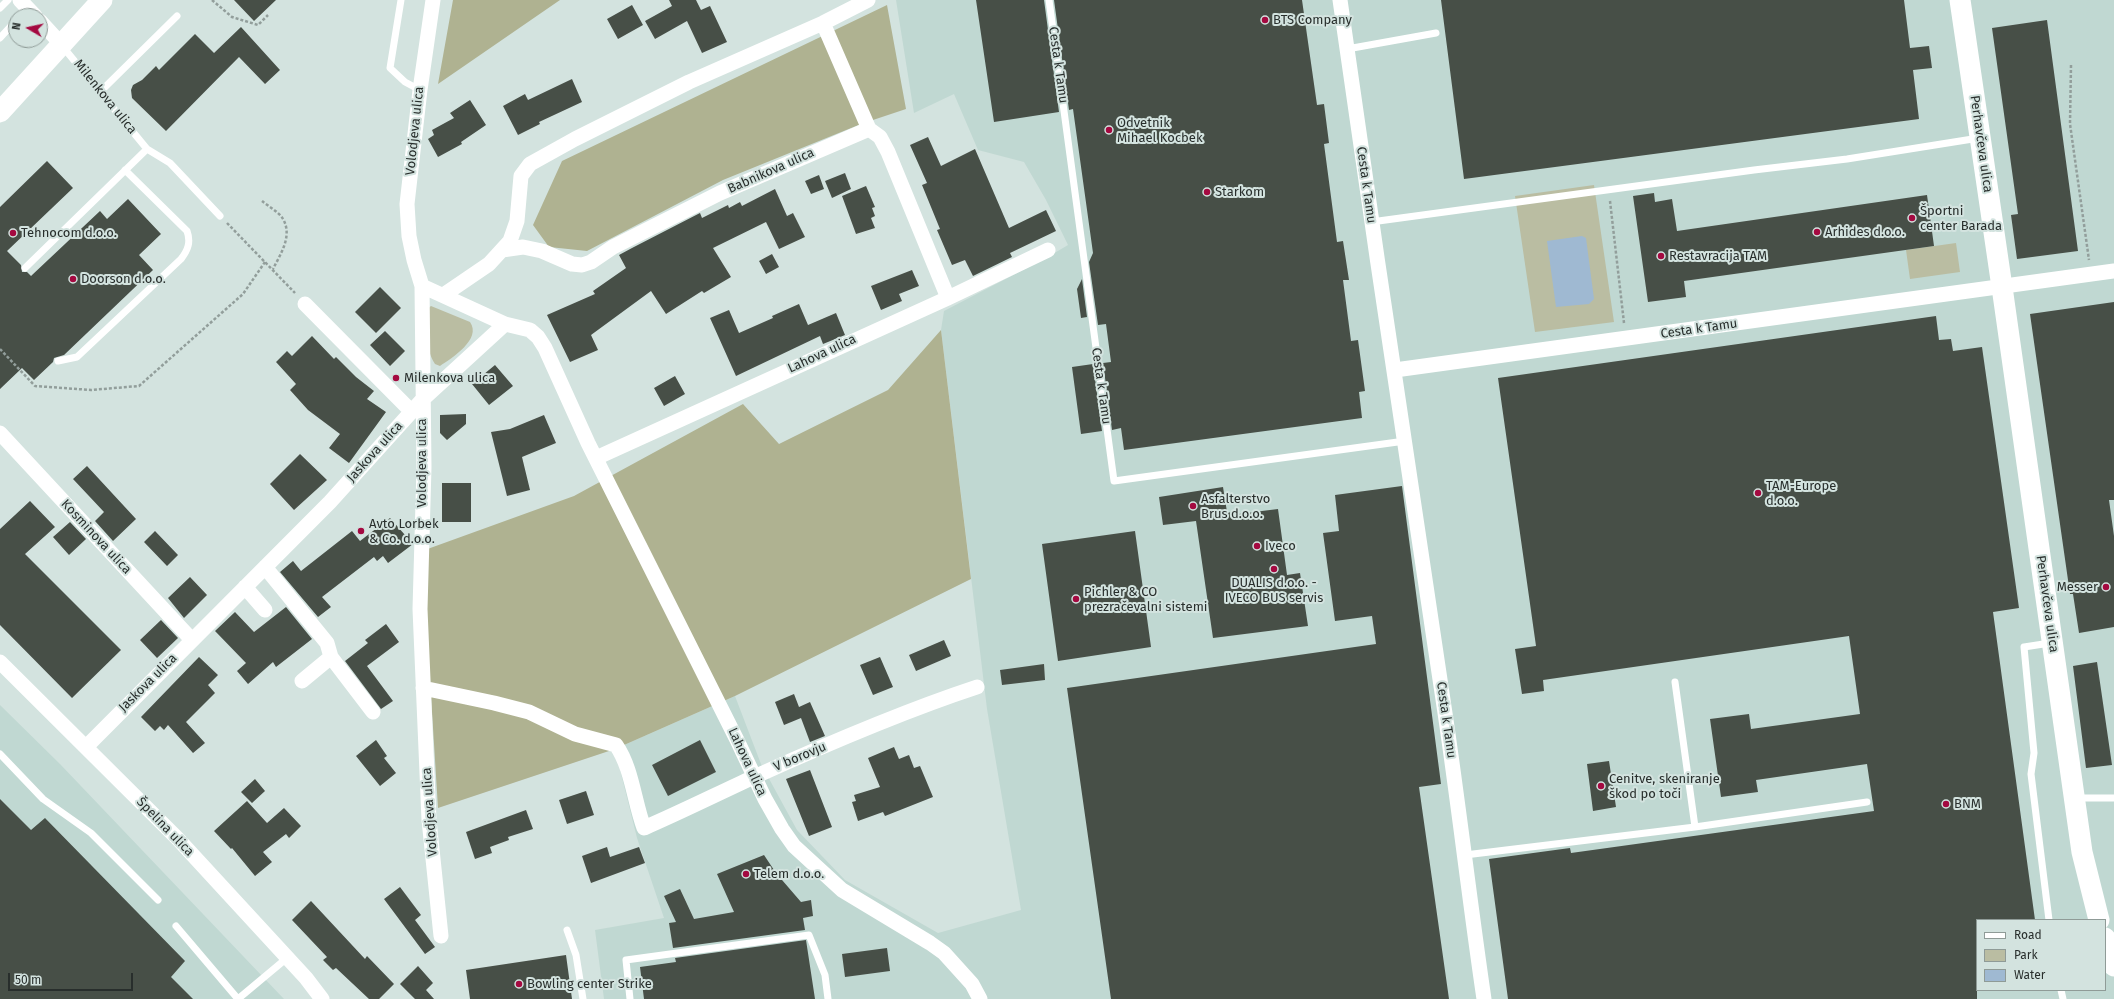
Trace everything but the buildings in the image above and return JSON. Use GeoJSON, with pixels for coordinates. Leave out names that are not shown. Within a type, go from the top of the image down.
{"type":"FeatureCollection","features":[{"type":"Feature","properties":{"kind":"street"},"geometry":{"type":"LineString","coordinates":[[20,0],[27,8]]}},
{"type":"Feature","properties":{"kind":"street"},"geometry":{"type":"LineString","coordinates":[[0,112],[102,0]]}},
{"type":"Feature","properties":{"kind":"street","name":"Volodjeva ulica"},"geometry":{"type":"LineString","coordinates":[[433,0],[420,90],[407,204],[410,242],[422,286],[422,400],[424,467],[420,609],[429,820],[441,936]]}},
{"type":"Feature","properties":{"kind":"street"},"geometry":{"type":"LineString","coordinates":[[444,294],[489,264],[510,241],[517,221],[521,176],[530,164],[575,139],[689,82],[823,23],[868,0]]}},
{"type":"Feature","properties":{"kind":"street","name":"Cesta k Tamu"},"geometry":{"type":"LineString","coordinates":[[1340,0],[1371,222],[1395,370],[1465,855],[1484,999]]}},
{"type":"Feature","properties":{"kind":"street","name":"Perhavčeva ulica"},"geometry":{"type":"LineString","coordinates":[[1960,0],[2082,852],[2099,919]]}},
{"type":"Feature","properties":{"kind":"street"},"geometry":{"type":"LineString","coordinates":[[823,23],[869,129],[880,137],[888,152],[948,298]]}},
{"type":"Feature","properties":{"kind":"street"},"geometry":{"type":"LineString","coordinates":[[48,31],[62,45]]}},
{"type":"Feature","properties":{"kind":"street","name":"Babnikova ulica"},"geometry":{"type":"LineString","coordinates":[[502,250],[523,247],[542,251],[572,264],[582,265],[591,262],[613,247],[720,193],[869,129]]}},
{"type":"Feature","properties":{"kind":"street","name":"Lahova ulica"},"geometry":{"type":"LineString","coordinates":[[596,458],[948,298],[1048,250]]}},
{"type":"Feature","properties":{"kind":"street"},"geometry":{"type":"LineString","coordinates":[[2002,287],[2114,270]]}},
{"type":"Feature","properties":{"kind":"street"},"geometry":{"type":"LineString","coordinates":[[422,286],[444,294],[505,324]]}},
{"type":"Feature","properties":{"kind":"street","name":"Cesta k Tamu"},"geometry":{"type":"LineString","coordinates":[[1395,370],[2002,287]]}},
{"type":"Feature","properties":{"kind":"street"},"geometry":{"type":"LineString","coordinates":[[305,304],[412,412]]}},
{"type":"Feature","properties":{"kind":"street","name":"Lahova ulica"},"geometry":{"type":"LineString","coordinates":[[505,324],[530,330],[538,337],[545,348],[596,458],[734,733],[754,777],[782,829],[794,846],[842,890],[930,943],[944,954],[972,984],[980,999]]}},
{"type":"Feature","properties":{"kind":"street","name":"Jaskova ulica"},"geometry":{"type":"LineString","coordinates":[[86,747],[99,732],[330,502],[422,400],[505,324]]}},
{"type":"Feature","properties":{"kind":"street","name":"Kosminova ulica"},"geometry":{"type":"LineString","coordinates":[[0,433],[192,640]]}},
{"type":"Feature","properties":{"kind":"street"},"geometry":{"type":"LineString","coordinates":[[265,567],[327,643],[331,658],[372,712]]}},
{"type":"Feature","properties":{"kind":"street"},"geometry":{"type":"LineString","coordinates":[[245,587],[265,610]]}},
{"type":"Feature","properties":{"kind":"street"},"geometry":{"type":"LineString","coordinates":[[302,681],[331,658]]}},
{"type":"Feature","properties":{"kind":"street","name":"Špelina ulica"},"geometry":{"type":"LineString","coordinates":[[0,662],[178,840],[287,958],[322,999]]}},
{"type":"Feature","properties":{"kind":"street","name":"V borovju"},"geometry":{"type":"LineString","coordinates":[[423,688],[494,702],[529,712],[575,734],[616,745],[625,763],[644,828],[697,805],[754,777],[888,720],[977,687]]}},
{"type":"Feature","properties":{"kind":"street"},"geometry":{"type":"LineString","coordinates":[[2106,941],[2114,966]]}},
{"type":"Feature","properties":{"kind":"lane"},"geometry":{"type":"LineString","coordinates":[[0,8],[8,0]]}},
{"type":"Feature","properties":{"kind":"lane"},"geometry":{"type":"LineString","coordinates":[[401,0],[390,68],[405,82],[420,90]]}},
{"type":"Feature","properties":{"kind":"lane","name":"Cesta k Tamu"},"geometry":{"type":"LineString","coordinates":[[1049,0],[1114,481],[1405,441]]}},
{"type":"Feature","properties":{"kind":"lane"},"geometry":{"type":"LineString","coordinates":[[101,91],[177,16]]}},
{"type":"Feature","properties":{"kind":"lane"},"geometry":{"type":"LineString","coordinates":[[0,38],[8,29]]}},
{"type":"Feature","properties":{"kind":"lane"},"geometry":{"type":"LineString","coordinates":[[1347,49],[1436,33]]}},
{"type":"Feature","properties":{"kind":"lane","name":"Milenkova ulica"},"geometry":{"type":"LineString","coordinates":[[62,45],[147,149],[170,163],[220,216]]}},
{"type":"Feature","properties":{"kind":"lane"},"geometry":{"type":"LineString","coordinates":[[1371,222],[1754,170],[1847,159],[1980,138]]}},
{"type":"Feature","properties":{"kind":"lane"},"geometry":{"type":"LineString","coordinates":[[26,268],[147,149]]}},
{"type":"Feature","properties":{"kind":"lane"},"geometry":{"type":"LineString","coordinates":[[58,361],[77,357],[181,259],[188,250],[189,239],[187,231],[125,170]]}},
{"type":"Feature","properties":{"kind":"lane"},"geometry":{"type":"LineString","coordinates":[[2049,919],[2031,774],[2034,753],[2024,647],[2052,643]]}},
{"type":"Feature","properties":{"kind":"lane"},"geometry":{"type":"LineString","coordinates":[[1675,682],[1695,827]]}},
{"type":"Feature","properties":{"kind":"lane"},"geometry":{"type":"LineString","coordinates":[[0,754],[43,799],[91,833],[158,900]]}},
{"type":"Feature","properties":{"kind":"lane"},"geometry":{"type":"LineString","coordinates":[[2074,798],[2114,798]]}},
{"type":"Feature","properties":{"kind":"lane"},"geometry":{"type":"LineString","coordinates":[[1465,855],[1695,827],[1867,802]]}},
{"type":"Feature","properties":{"kind":"lane"},"geometry":{"type":"LineString","coordinates":[[176,926],[238,999],[287,958]]}},
{"type":"Feature","properties":{"kind":"lane"},"geometry":{"type":"LineString","coordinates":[[567,930],[576,955],[583,999]]}},
{"type":"Feature","properties":{"kind":"lane"},"geometry":{"type":"LineString","coordinates":[[630,999],[626,960],[809,935],[825,974],[828,999]]}},
{"type":"Feature","properties":{"kind":"path"},"geometry":{"type":"LineString","coordinates":[[212,0],[232,17],[258,25],[268,15]]}},
{"type":"Feature","properties":{"kind":"path"},"geometry":{"type":"LineString","coordinates":[[2071,65],[2070,124],[2091,274]]}},
{"type":"Feature","properties":{"kind":"path"},"geometry":{"type":"LineString","coordinates":[[1608,190],[1625,329]]}},
{"type":"Feature","properties":{"kind":"path"},"geometry":{"type":"LineString","coordinates":[[262,201],[283,219],[287,233],[282,252],[273,269]]}},
{"type":"Feature","properties":{"kind":"path"},"geometry":{"type":"LineString","coordinates":[[220,216],[273,269],[305,304]]}},
{"type":"Feature","properties":{"kind":"path"},"geometry":{"type":"LineString","coordinates":[[0,348],[35,386],[91,390],[139,386],[243,294],[265,262]]}},
{"type":"Feature","properties":{"kind":"shaded area"},"geometry":{"type":"Polygon","coordinates":[[[896,0],[2114,0],[2114,999],[604,999],[595,930],[664,918],[637,838],[615,749],[735,696],[761,764],[797,830],[845,880],[938,933],[1021,910],[987,709],[941,330],[944,311],[1068,245],[1046,200],[1024,162],[978,150],[954,94],[914,113],[896,0]]]}},
{"type":"Feature","properties":{"kind":"shaded area"},"geometry":{"type":"Polygon","coordinates":[[[0,705],[60,764],[284,999],[0,999],[0,705]]]}},
{"type":"Feature","properties":{"kind":"green space"},"geometry":{"type":"Polygon","coordinates":[[[453,0],[560,0],[438,84],[453,0]]]}},
{"type":"Feature","properties":{"kind":"green space"},"geometry":{"type":"Polygon","coordinates":[[[887,5],[906,109],[861,124],[723,180],[587,251],[549,247],[533,225],[562,161],[887,5]]]}},
{"type":"Feature","properties":{"kind":"green space"},"geometry":{"type":"Polygon","coordinates":[[[1594,185],[1614,322],[1535,332],[1515,196],[1594,185]]]}},
{"type":"Feature","properties":{"kind":"green space"},"geometry":{"type":"Polygon","coordinates":[[[1956,243],[1960,272],[1910,279],[1906,250],[1956,243]]]}},
{"type":"Feature","properties":{"kind":"green space"},"geometry":{"type":"Polygon","coordinates":[[[431,306],[470,322],[473,328],[472,335],[464,347],[440,366],[435,364],[428,345],[427,309],[431,306]]]}},
{"type":"Feature","properties":{"kind":"green space"},"geometry":{"type":"Polygon","coordinates":[[[941,330],[971,579],[735,696],[615,749],[438,808],[422,551],[574,496],[743,404],[779,444],[888,390],[941,330]]]}},
{"type":"Feature","properties":{"kind":"water"},"geometry":{"type":"Polygon","coordinates":[[[1582,236],[1586,238],[1594,299],[1589,304],[1556,307],[1547,241],[1582,236]]]}},
{"type":"Feature","properties":{"kind":"place","name":"BTS Company"},"geometry":{"type":"Point","coordinates":[1265,20]}},
{"type":"Feature","properties":{"kind":"place","name":"Odvetnik Mihael Kocbek"},"geometry":{"type":"Point","coordinates":[1109,130]}},
{"type":"Feature","properties":{"kind":"place","name":"Starkom"},"geometry":{"type":"Point","coordinates":[1207,192]}},
{"type":"Feature","properties":{"kind":"place","name":"Športni center Barada"},"geometry":{"type":"Point","coordinates":[1912,218]}},
{"type":"Feature","properties":{"kind":"place","name":"Arhides d.o.o."},"geometry":{"type":"Point","coordinates":[1817,232]}},
{"type":"Feature","properties":{"kind":"place","name":"Tehnocom d.o.o."},"geometry":{"type":"Point","coordinates":[13,233]}},
{"type":"Feature","properties":{"kind":"place","name":"Restavracija TAM"},"geometry":{"type":"Point","coordinates":[1661,256]}},
{"type":"Feature","properties":{"kind":"place","name":"Doorson d.o.o."},"geometry":{"type":"Point","coordinates":[73,279]}},
{"type":"Feature","properties":{"kind":"place","name":"Milenkova ulica"},"geometry":{"type":"Point","coordinates":[396,378]}},
{"type":"Feature","properties":{"kind":"place","name":"TAM-Europe d.o.o."},"geometry":{"type":"Point","coordinates":[1758,493]}},
{"type":"Feature","properties":{"kind":"place","name":"Asfalterstvo Brus d.o.o."},"geometry":{"type":"Point","coordinates":[1193,506]}},
{"type":"Feature","properties":{"kind":"place","name":"Avto Lorbek & Co. d.o.o."},"geometry":{"type":"Point","coordinates":[361,531]}},
{"type":"Feature","properties":{"kind":"place","name":"Iveco"},"geometry":{"type":"Point","coordinates":[1257,546]}},
{"type":"Feature","properties":{"kind":"place","name":"DUALIS d.o.o. - IVECO BUS servis"},"geometry":{"type":"Point","coordinates":[1274,569]}},
{"type":"Feature","properties":{"kind":"place","name":"Messer"},"geometry":{"type":"Point","coordinates":[2106,587]}},
{"type":"Feature","properties":{"kind":"place","name":"Pichler & CO prezračevalni sistemi"},"geometry":{"type":"Point","coordinates":[1076,599]}},
{"type":"Feature","properties":{"kind":"place","name":"Cenitve, skeniranje škod po toči"},"geometry":{"type":"Point","coordinates":[1601,786]}},
{"type":"Feature","properties":{"kind":"place","name":"BNM"},"geometry":{"type":"Point","coordinates":[1946,804]}},
{"type":"Feature","properties":{"kind":"place","name":"Telem d.o.o."},"geometry":{"type":"Point","coordinates":[746,874]}},
{"type":"Feature","properties":{"kind":"place","name":"Bowling center Strike"},"geometry":{"type":"Point","coordinates":[519,984]}}]}
